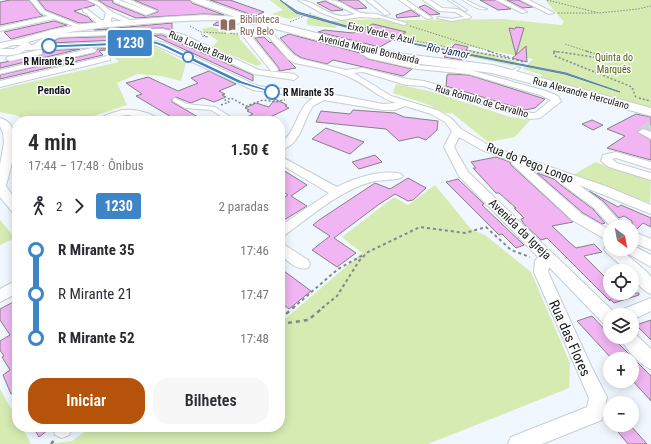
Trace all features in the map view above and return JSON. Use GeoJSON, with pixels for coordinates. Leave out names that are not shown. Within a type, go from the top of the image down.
{"type":"FeatureCollection","features":[{"type":"Feature","properties":{"kind":"main road","name":"Avenida Miguel Bombarda"},"geometry":{"type":"LineString","coordinates":[[196,0],[239,18],[366,50],[417,60],[514,71]]}},
{"type":"Feature","properties":{"kind":"main road","name":"Rua Alexandre Herculano"},"geometry":{"type":"LineString","coordinates":[[514,71],[651,112]]}},
{"type":"Feature","properties":{"kind":"street"},"geometry":{"type":"LineString","coordinates":[[42,0],[34,3],[40,12],[81,27]]}},
{"type":"Feature","properties":{"kind":"street"},"geometry":{"type":"LineString","coordinates":[[90,0],[101,5],[110,18]]}},
{"type":"Feature","properties":{"kind":"street"},"geometry":{"type":"LineString","coordinates":[[101,5],[118,0],[146,13],[154,11],[125,0]]}},
{"type":"Feature","properties":{"kind":"street"},"geometry":{"type":"LineString","coordinates":[[301,0],[324,12],[341,18],[361,15],[378,16]]}},
{"type":"Feature","properties":{"kind":"street"},"geometry":{"type":"LineString","coordinates":[[329,0],[342,2],[356,8]]}},
{"type":"Feature","properties":{"kind":"street"},"geometry":{"type":"LineString","coordinates":[[402,0],[429,18]]}},
{"type":"Feature","properties":{"kind":"street"},"geometry":{"type":"LineString","coordinates":[[426,0],[441,10],[456,10],[468,17]]}},
{"type":"Feature","properties":{"kind":"street"},"geometry":{"type":"LineString","coordinates":[[499,0],[524,12]]}},
{"type":"Feature","properties":{"kind":"street"},"geometry":{"type":"LineString","coordinates":[[524,0],[551,13]]}},
{"type":"Feature","properties":{"kind":"street"},"geometry":{"type":"LineString","coordinates":[[342,2],[361,15]]}},
{"type":"Feature","properties":{"kind":"street"},"geometry":{"type":"LineString","coordinates":[[371,2],[371,8],[378,16]]}},
{"type":"Feature","properties":{"kind":"street"},"geometry":{"type":"LineString","coordinates":[[371,2],[387,14]]}},
{"type":"Feature","properties":{"kind":"street"},"geometry":{"type":"LineString","coordinates":[[85,10],[99,22],[110,18],[128,22]]}},
{"type":"Feature","properties":{"kind":"street"},"geometry":{"type":"LineString","coordinates":[[0,29],[52,17]]}},
{"type":"Feature","properties":{"kind":"street"},"geometry":{"type":"LineString","coordinates":[[0,47],[12,52],[23,45],[110,18],[128,22],[170,19],[239,18]]}},
{"type":"Feature","properties":{"kind":"street"},"geometry":{"type":"LineString","coordinates":[[24,31],[67,21]]}},
{"type":"Feature","properties":{"kind":"street"},"geometry":{"type":"LineString","coordinates":[[260,23],[291,58],[346,73],[356,77],[388,98],[405,103]]}},
{"type":"Feature","properties":{"kind":"street","name":"Rua Loubet Bravo"},"geometry":{"type":"LineString","coordinates":[[36,47],[49,38],[59,35],[163,31],[181,37],[258,72],[294,77]]}},
{"type":"Feature","properties":{"kind":"street"},"geometry":{"type":"LineString","coordinates":[[268,33],[247,36],[274,69]]}},
{"type":"Feature","properties":{"kind":"street","name":"Rua do Pego Longo"},"geometry":{"type":"LineString","coordinates":[[117,44],[148,42],[162,45],[256,88],[272,92],[342,99],[383,107],[395,107],[405,103],[434,112],[448,120],[457,131],[486,148],[604,190],[651,210]]}},
{"type":"Feature","properties":{"kind":"street"},"geometry":{"type":"LineString","coordinates":[[23,45],[36,47],[117,44]]}},
{"type":"Feature","properties":{"kind":"street"},"geometry":{"type":"LineString","coordinates":[[0,72],[117,44]]}},
{"type":"Feature","properties":{"kind":"street"},"geometry":{"type":"LineString","coordinates":[[83,53],[93,48],[93,46],[90,45]]}},
{"type":"Feature","properties":{"kind":"street"},"geometry":{"type":"LineString","coordinates":[[10,59],[68,46]]}},
{"type":"Feature","properties":{"kind":"street","name":"Rua Rómulo de Carvalho"},"geometry":{"type":"LineString","coordinates":[[346,73],[363,70],[406,82],[424,84],[530,116],[537,116],[556,101],[555,98],[543,93],[470,72],[417,68],[365,54],[366,50]]}},
{"type":"Feature","properties":{"kind":"street"},"geometry":{"type":"LineString","coordinates":[[0,84],[107,58]]}},
{"type":"Feature","properties":{"kind":"street"},"geometry":{"type":"LineString","coordinates":[[299,94],[310,104]]}},
{"type":"Feature","properties":{"kind":"street"},"geometry":{"type":"LineString","coordinates":[[285,144],[295,134],[310,104],[322,97]]}},
{"type":"Feature","properties":{"kind":"street"},"geometry":{"type":"LineString","coordinates":[[176,100],[185,106],[213,108],[226,116]]}},
{"type":"Feature","properties":{"kind":"street"},"geometry":{"type":"LineString","coordinates":[[113,116],[120,113],[132,112],[141,113],[146,116]]}},
{"type":"Feature","properties":{"kind":"street"},"geometry":{"type":"LineString","coordinates":[[0,121],[7,128],[10,143],[0,186],[7,199],[12,204]]}},
{"type":"Feature","properties":{"kind":"street","name":"Avenida da Igreja"},"geometry":{"type":"LineString","coordinates":[[457,131],[449,147],[451,154],[463,174],[546,260],[603,313]]}},
{"type":"Feature","properties":{"kind":"street"},"geometry":{"type":"LineString","coordinates":[[651,166],[616,155],[607,157],[607,161],[613,165],[651,177]]}},
{"type":"Feature","properties":{"kind":"street"},"geometry":{"type":"LineString","coordinates":[[514,159],[603,242]]}},
{"type":"Feature","properties":{"kind":"street"},"geometry":{"type":"LineString","coordinates":[[285,162],[338,193]]}},
{"type":"Feature","properties":{"kind":"street"},"geometry":{"type":"LineString","coordinates":[[558,174],[590,198],[611,220]]}},
{"type":"Feature","properties":{"kind":"street"},"geometry":{"type":"LineString","coordinates":[[285,229],[338,193],[365,179],[397,176]]}},
{"type":"Feature","properties":{"kind":"street"},"geometry":{"type":"LineString","coordinates":[[577,217],[603,232]]}},
{"type":"Feature","properties":{"kind":"street"},"geometry":{"type":"LineString","coordinates":[[639,239],[651,245]]}},
{"type":"Feature","properties":{"kind":"street"},"geometry":{"type":"LineString","coordinates":[[285,251],[303,264]]}},
{"type":"Feature","properties":{"kind":"street"},"geometry":{"type":"LineString","coordinates":[[639,255],[651,262]]}},
{"type":"Feature","properties":{"kind":"street"},"geometry":{"type":"LineString","coordinates":[[618,256],[641,275],[651,288]]}},
{"type":"Feature","properties":{"kind":"street","name":"Rua das Flores"},"geometry":{"type":"LineString","coordinates":[[518,444],[595,413],[598,397],[586,374],[541,272],[546,260]]}},
{"type":"Feature","properties":{"kind":"street"},"geometry":{"type":"LineString","coordinates":[[0,296],[12,289]]}},
{"type":"Feature","properties":{"kind":"street"},"geometry":{"type":"LineString","coordinates":[[639,310],[651,304]]}},
{"type":"Feature","properties":{"kind":"street"},"geometry":{"type":"LineString","coordinates":[[635,344],[651,360]]}},
{"type":"Feature","properties":{"kind":"lane"},"geometry":{"type":"LineString","coordinates":[[449,0],[466,10]]}},
{"type":"Feature","properties":{"kind":"lane"},"geometry":{"type":"LineString","coordinates":[[464,0],[479,8],[486,9]]}},
{"type":"Feature","properties":{"kind":"lane"},"geometry":{"type":"LineString","coordinates":[[378,16],[405,24]]}},
{"type":"Feature","properties":{"kind":"lane"},"geometry":{"type":"LineString","coordinates":[[438,18],[452,20],[468,17]]}},
{"type":"Feature","properties":{"kind":"path"},"geometry":{"type":"LineString","coordinates":[[547,0],[599,13]]}},
{"type":"Feature","properties":{"kind":"path"},"geometry":{"type":"LineString","coordinates":[[551,13],[599,13],[638,9],[651,6]]}},
{"type":"Feature","properties":{"kind":"path"},"geometry":{"type":"LineString","coordinates":[[303,16],[308,15]]}},
{"type":"Feature","properties":{"kind":"path"},"geometry":{"type":"LineString","coordinates":[[170,19],[174,22],[187,22],[197,32],[232,32],[248,36]]}},
{"type":"Feature","properties":{"kind":"path","name":"Eixo Verde e Azul"},"geometry":{"type":"LineString","coordinates":[[343,24],[384,35],[518,60]]}},
{"type":"Feature","properties":{"kind":"path"},"geometry":{"type":"LineString","coordinates":[[405,24],[518,60],[523,62],[523,65]]}},
{"type":"Feature","properties":{"kind":"path"},"geometry":{"type":"LineString","coordinates":[[565,44],[604,57],[600,58],[553,50],[555,56],[632,87],[636,98]]}},
{"type":"Feature","properties":{"kind":"path"},"geometry":{"type":"LineString","coordinates":[[213,108],[229,102],[225,100],[231,98],[246,106],[260,100],[265,100],[270,103],[279,103],[299,94]]}},
{"type":"Feature","properties":{"kind":"path"},"geometry":{"type":"LineString","coordinates":[[285,313],[286,314],[338,269],[368,252],[420,227],[465,233],[486,227],[511,250],[546,260]]}},
{"type":"Feature","properties":{"kind":"path"},"geometry":{"type":"LineString","coordinates":[[285,323],[308,320],[320,311],[337,296],[360,261],[368,252]]}},
{"type":"Feature","properties":{"kind":"green space"},"geometry":{"type":"Polygon","coordinates":[[[270,0],[279,0],[301,16],[289,19],[272,14],[283,10],[270,0]]]}},
{"type":"Feature","properties":{"kind":"green space","name":"Quinta do Marquês"},"geometry":{"type":"Polygon","coordinates":[[[545,0],[651,0],[651,109],[539,79],[542,75],[523,69],[533,59],[451,43],[450,46],[518,61],[513,66],[470,57],[464,52],[384,36],[330,22],[338,25],[335,28],[307,25],[307,19],[311,16],[309,15],[313,14],[330,21],[379,19],[396,23],[403,20],[504,19],[561,25],[564,22],[545,0]]]}},
{"type":"Feature","properties":{"kind":"green space"},"geometry":{"type":"Polygon","coordinates":[[[211,27],[241,35],[239,38],[262,64],[257,66],[212,47],[218,41],[201,29],[211,27]]]}},
{"type":"Feature","properties":{"kind":"green space"},"geometry":{"type":"Polygon","coordinates":[[[150,44],[186,63],[181,81],[161,76],[137,74],[117,83],[127,105],[94,116],[19,116],[0,112],[0,89],[119,62],[105,49],[124,47],[124,45],[150,44]]]}},
{"type":"Feature","properties":{"kind":"green space"},"geometry":{"type":"Polygon","coordinates":[[[396,84],[433,92],[510,117],[530,120],[515,137],[488,142],[452,113],[445,113],[429,105],[393,93],[396,84]]]}},
{"type":"Feature","properties":{"kind":"green space"},"geometry":{"type":"Polygon","coordinates":[[[595,162],[651,181],[650,203],[572,176],[595,162]]]}},
{"type":"Feature","properties":{"kind":"green space"},"geometry":{"type":"Polygon","coordinates":[[[435,185],[471,229],[485,235],[531,272],[570,363],[569,388],[428,444],[47,444],[72,441],[84,432],[285,432],[285,318],[362,253],[342,237],[394,197],[408,205],[435,185]]]}},
{"type":"Feature","properties":{"kind":"green space"},"geometry":{"type":"Polygon","coordinates":[[[0,220],[12,234],[12,239],[0,245],[0,220]]]}},
{"type":"Feature","properties":{"kind":"green space"},"geometry":{"type":"Polygon","coordinates":[[[0,389],[12,410],[12,432],[25,432],[31,444],[0,444],[0,389]]]}},
{"type":"Feature","properties":{"kind":"water"},"geometry":{"type":"Polygon","coordinates":[[[280,0],[298,12],[391,39],[566,73],[620,92],[565,74],[388,39],[296,13],[280,0]]]}},
{"type":"Feature","properties":{"kind":"building"},"geometry":{"type":"Polygon","coordinates":[[[10,0],[29,0],[43,16],[0,25],[0,2],[10,0]]]}},
{"type":"Feature","properties":{"kind":"building"},"geometry":{"type":"Polygon","coordinates":[[[38,0],[87,0],[95,5],[74,11],[88,17],[93,22],[79,23],[46,10],[38,0]]]}},
{"type":"Feature","properties":{"kind":"building"},"geometry":{"type":"Polygon","coordinates":[[[98,0],[112,0],[113,3],[145,16],[158,12],[158,10],[134,0],[190,0],[192,3],[224,15],[204,14],[136,18],[107,6],[98,0]]]}},
{"type":"Feature","properties":{"kind":"building"},"geometry":{"type":"Polygon","coordinates":[[[210,0],[230,0],[264,12],[255,16],[210,0]]]}},
{"type":"Feature","properties":{"kind":"building"},"geometry":{"type":"Polygon","coordinates":[[[338,0],[358,0],[367,8],[355,9],[338,0]]]}},
{"type":"Feature","properties":{"kind":"building"},"geometry":{"type":"Polygon","coordinates":[[[480,0],[495,0],[511,9],[498,10],[480,0]]]}},
{"type":"Feature","properties":{"kind":"building"},"geometry":{"type":"Polygon","coordinates":[[[507,0],[518,0],[533,7],[523,8],[507,0]]]}},
{"type":"Feature","properties":{"kind":"building"},"geometry":{"type":"Polygon","coordinates":[[[325,1],[343,10],[332,11],[317,3],[325,1]]]}},
{"type":"Feature","properties":{"kind":"building"},"geometry":{"type":"Polygon","coordinates":[[[425,5],[440,14],[430,15],[419,7],[425,5]]]}},
{"type":"Feature","properties":{"kind":"building"},"geometry":{"type":"Polygon","coordinates":[[[411,10],[420,16],[397,18],[396,15],[411,10]]]}},
{"type":"Feature","properties":{"kind":"building"},"geometry":{"type":"Polygon","coordinates":[[[54,21],[67,25],[11,39],[4,32],[54,21]]]}},
{"type":"Feature","properties":{"kind":"building","name":"Biblioteca Ruy Belo"},"geometry":{"type":"Polygon","coordinates":[[[217,22],[231,22],[234,25],[231,27],[213,25],[217,22]]]}},
{"type":"Feature","properties":{"kind":"building"},"geometry":{"type":"Polygon","coordinates":[[[172,23],[172,30],[163,28],[94,30],[172,23]]]}},
{"type":"Feature","properties":{"kind":"building"},"geometry":{"type":"Polygon","coordinates":[[[373,24],[406,32],[380,47],[318,32],[324,30],[353,33],[373,24]]]}},
{"type":"Feature","properties":{"kind":"building"},"geometry":{"type":"Polygon","coordinates":[[[516,27],[524,28],[516,55],[509,28],[515,29],[516,27]]]}},
{"type":"Feature","properties":{"kind":"building"},"geometry":{"type":"Polygon","coordinates":[[[289,34],[360,53],[368,59],[412,69],[403,76],[333,60],[327,64],[302,58],[295,54],[280,38],[289,34]]]}},
{"type":"Feature","properties":{"kind":"building"},"geometry":{"type":"Polygon","coordinates":[[[149,35],[143,36],[140,39],[50,43],[60,38],[149,35]]]}},
{"type":"Feature","properties":{"kind":"building"},"geometry":{"type":"Polygon","coordinates":[[[154,35],[162,35],[253,75],[253,81],[154,35]]]}},
{"type":"Feature","properties":{"kind":"building"},"geometry":{"type":"Polygon","coordinates":[[[264,37],[270,43],[271,42],[296,68],[279,71],[279,68],[255,38],[264,37]]]}},
{"type":"Feature","properties":{"kind":"building"},"geometry":{"type":"Polygon","coordinates":[[[455,44],[468,47],[461,60],[444,57],[455,44]]]}},
{"type":"Feature","properties":{"kind":"building"},"geometry":{"type":"Polygon","coordinates":[[[526,46],[527,62],[512,58],[526,46]]]}},
{"type":"Feature","properties":{"kind":"building"},"geometry":{"type":"Polygon","coordinates":[[[118,48],[99,51],[103,55],[0,79],[0,75],[95,53],[97,49],[118,48]]]}},
{"type":"Feature","properties":{"kind":"building"},"geometry":{"type":"Polygon","coordinates":[[[80,49],[0,68],[0,63],[42,55],[44,51],[80,49]]]}},
{"type":"Feature","properties":{"kind":"building"},"geometry":{"type":"Polygon","coordinates":[[[209,71],[236,84],[219,91],[225,94],[222,95],[226,97],[214,102],[203,98],[191,103],[176,97],[172,99],[172,102],[196,116],[170,116],[136,96],[142,94],[126,83],[148,77],[178,91],[198,83],[191,78],[209,71]]]}},
{"type":"Feature","properties":{"kind":"building"},"geometry":{"type":"Polygon","coordinates":[[[447,75],[469,75],[545,99],[535,108],[525,110],[446,86],[447,75]]]}},
{"type":"Feature","properties":{"kind":"building"},"geometry":{"type":"Polygon","coordinates":[[[275,99],[287,105],[285,106],[289,108],[272,116],[249,116],[253,114],[245,108],[256,103],[269,107],[275,99]]]}},
{"type":"Feature","properties":{"kind":"building"},"geometry":{"type":"Polygon","coordinates":[[[353,110],[395,113],[404,117],[438,121],[437,130],[426,140],[418,137],[399,141],[386,129],[316,122],[321,111],[350,114],[353,110]]]}},
{"type":"Feature","properties":{"kind":"building"},"geometry":{"type":"Polygon","coordinates":[[[636,114],[651,117],[651,130],[644,128],[637,132],[651,140],[651,160],[607,148],[625,136],[607,129],[636,114]]]}},
{"type":"Feature","properties":{"kind":"building"},"geometry":{"type":"Polygon","coordinates":[[[592,120],[603,125],[593,130],[582,124],[592,120]]]}},
{"type":"Feature","properties":{"kind":"building"},"geometry":{"type":"Polygon","coordinates":[[[326,128],[364,142],[350,154],[312,139],[326,128]]]}},
{"type":"Feature","properties":{"kind":"building"},"geometry":{"type":"Polygon","coordinates":[[[375,155],[382,162],[359,169],[352,162],[375,155]]]}},
{"type":"Feature","properties":{"kind":"building"},"geometry":{"type":"Polygon","coordinates":[[[496,157],[510,162],[511,165],[573,222],[552,226],[576,248],[594,244],[602,252],[584,256],[603,275],[603,294],[547,238],[541,240],[524,224],[521,219],[524,218],[514,208],[516,208],[499,193],[496,193],[473,168],[476,168],[471,162],[496,157]]]}},
{"type":"Feature","properties":{"kind":"building"},"geometry":{"type":"Polygon","coordinates":[[[285,171],[307,185],[291,196],[307,206],[285,219],[285,197],[288,195],[285,193],[285,171]]]}},
{"type":"Feature","properties":{"kind":"building"},"geometry":{"type":"Polygon","coordinates":[[[537,173],[554,179],[593,209],[603,221],[603,224],[583,213],[537,173]]]}},
{"type":"Feature","properties":{"kind":"building"},"geometry":{"type":"Polygon","coordinates":[[[408,178],[426,188],[413,200],[408,201],[395,194],[334,238],[356,253],[337,267],[312,250],[330,236],[313,225],[319,220],[375,183],[390,189],[408,178]]]}},
{"type":"Feature","properties":{"kind":"building"},"geometry":{"type":"Polygon","coordinates":[[[458,179],[484,204],[482,205],[524,245],[516,248],[502,234],[499,235],[446,182],[458,179]]]}},
{"type":"Feature","properties":{"kind":"building"},"geometry":{"type":"Polygon","coordinates":[[[589,191],[618,207],[621,205],[651,218],[651,227],[643,223],[639,227],[639,220],[630,220],[624,216],[619,218],[603,201],[589,191]]]}},
{"type":"Feature","properties":{"kind":"building"},"geometry":{"type":"Polygon","coordinates":[[[285,272],[311,291],[289,309],[285,306],[285,272]]]}},
{"type":"Feature","properties":{"kind":"building"},"geometry":{"type":"Polygon","coordinates":[[[611,300],[623,300],[614,303],[611,300]]]}},
{"type":"Feature","properties":{"kind":"building"},"geometry":{"type":"Polygon","coordinates":[[[12,303],[11,394],[3,375],[10,370],[2,357],[4,356],[0,350],[0,341],[10,335],[0,320],[0,309],[12,303]]]}},
{"type":"Feature","properties":{"kind":"building"},"geometry":{"type":"Polygon","coordinates":[[[592,316],[603,328],[603,344],[619,344],[627,352],[606,352],[577,321],[592,316]]]}},
{"type":"Feature","properties":{"kind":"building"},"geometry":{"type":"Polygon","coordinates":[[[651,320],[651,340],[639,328],[639,324],[651,320]]]}},
{"type":"Feature","properties":{"kind":"building"},"geometry":{"type":"Polygon","coordinates":[[[639,364],[651,376],[651,401],[639,388],[639,364]]]}},
{"type":"Feature","properties":{"kind":"building"},"geometry":{"type":"Polygon","coordinates":[[[36,432],[46,432],[39,437],[36,432]]]}},
{"type":"Feature","properties":{"kind":"building"},"geometry":{"type":"Polygon","coordinates":[[[618,432],[636,432],[647,444],[628,444],[618,432]]]}},
{"type":"Feature","properties":{"kind":"tunnel"},"geometry":{"type":"LineString","coordinates":[[643,132],[651,126]]}},
{"type":"Feature","properties":{"kind":"bus line","name":"1230"},"geometry":{"type":"LineString","coordinates":[[49,46],[137,42],[155,43],[240,82],[272,92]]}},
{"type":"Feature","properties":{"kind":"place","name":"Biblioteca Ruy Belo"},"geometry":{"type":"Point","coordinates":[228,25]}},
{"type":"Feature","properties":{"kind":"place","name":"R Mirante 52"},"geometry":{"type":"Point","coordinates":[49,46]}},
{"type":"Feature","properties":{"kind":"place","name":"R Mirante 35"},"geometry":{"type":"Point","coordinates":[272,92]}},
{"type":"Feature","properties":{"kind":"district","name":"Pendão"},"geometry":{"type":"Point","coordinates":[54,90]}},
{"type":"Feature","properties":{"kind":"water label","name":"Rio Jamor"},"geometry":{"type":"Point","coordinates":[448,51]}}]}
